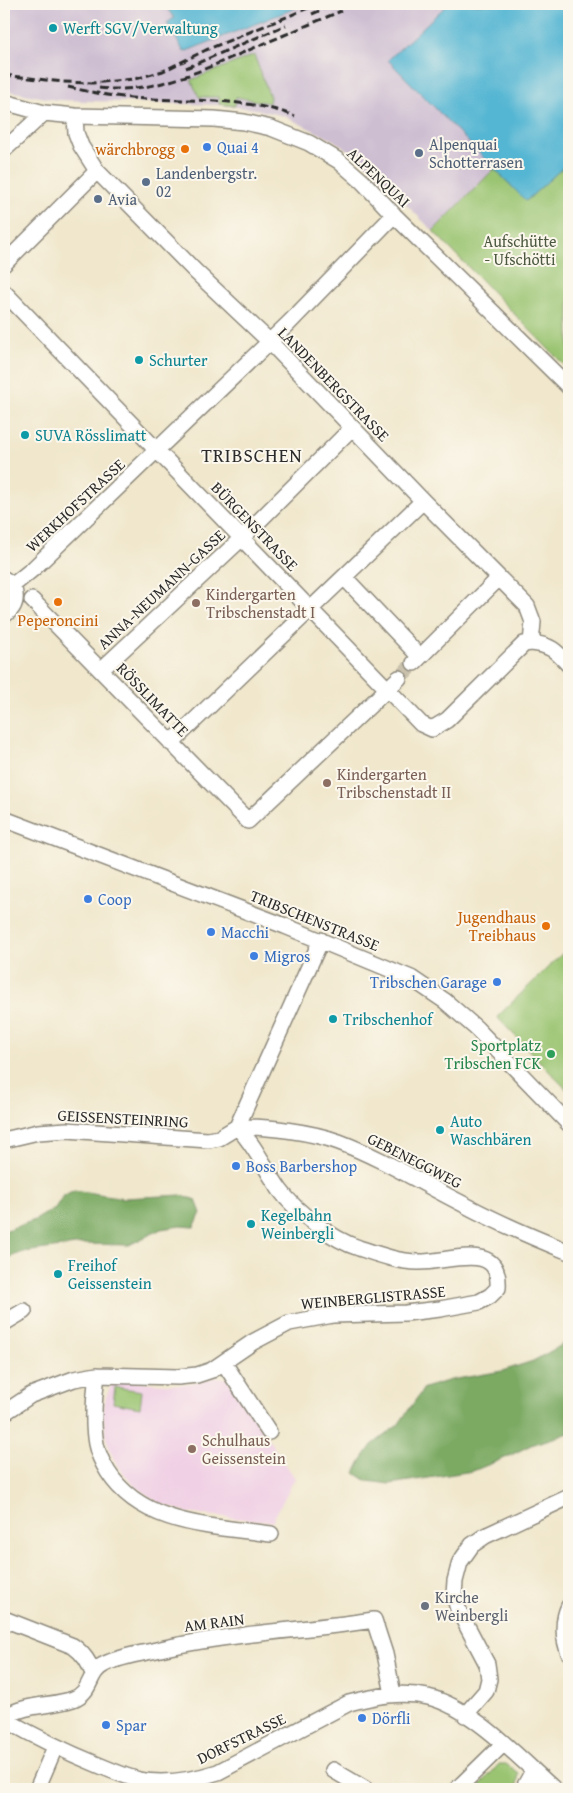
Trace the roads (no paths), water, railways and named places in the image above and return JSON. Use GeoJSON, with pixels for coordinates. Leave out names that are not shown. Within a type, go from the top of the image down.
{"type":"FeatureCollection","features":[{"type":"Feature","properties":{"kind":"street","name":"ALPENQUAI"},"geometry":{"type":"LineString","coordinates":[[4,102],[44,112],[75,116],[231,120],[270,128],[309,143],[338,161],[363,182],[394,215],[569,387]]}},
{"type":"Feature","properties":{"kind":"street"},"geometry":{"type":"LineString","coordinates":[[4,150],[44,112]]}},
{"type":"Feature","properties":{"kind":"street","name":"LANDENBERGSTRASSE"},"geometry":{"type":"LineString","coordinates":[[75,116],[76,133],[81,146],[97,171],[196,272],[270,342],[423,501],[528,606],[533,622],[531,643]]}},
{"type":"Feature","properties":{"kind":"street"},"geometry":{"type":"LineString","coordinates":[[4,264],[97,171]]}},
{"type":"Feature","properties":{"kind":"street","name":"WERKHOFSTRASSE"},"geometry":{"type":"LineString","coordinates":[[4,614],[10,611],[14,605],[16,594],[8,582],[34,568],[270,342],[394,215]]}},
{"type":"Feature","properties":{"kind":"street","name":"BÜRGENSTRASSE"},"geometry":{"type":"LineString","coordinates":[[4,292],[421,724],[432,729],[447,720],[524,644],[531,643]]}},
{"type":"Feature","properties":{"kind":"street","name":"ANNA-NEUMANN-GASSE"},"geometry":{"type":"LineString","coordinates":[[101,670],[242,538],[352,428]]}},
{"type":"Feature","properties":{"kind":"street"},"geometry":{"type":"LineString","coordinates":[[171,743],[423,501]]}},
{"type":"Feature","properties":{"kind":"street"},"geometry":{"type":"LineString","coordinates":[[344,577],[417,660],[499,578]]}},
{"type":"Feature","properties":{"kind":"street","name":"RÖSSLIMATTE"},"geometry":{"type":"LineString","coordinates":[[32,600],[248,821],[387,689]]}},
{"type":"Feature","properties":{"kind":"street"},"geometry":{"type":"LineString","coordinates":[[531,643],[543,644],[553,649],[569,665]]}},
{"type":"Feature","properties":{"kind":"street"},"geometry":{"type":"LineString","coordinates":[[387,689],[399,678]]}},
{"type":"Feature","properties":{"kind":"street","name":"TRIBSCHENSTRASSE"},"geometry":{"type":"LineString","coordinates":[[4,819],[321,940],[399,973],[445,1001],[476,1028],[569,1124]]}},
{"type":"Feature","properties":{"kind":"street"},"geometry":{"type":"LineString","coordinates":[[237,1127],[321,940]]}},
{"type":"Feature","properties":{"kind":"street","name":"GEISSENSTEINRING"},"geometry":{"type":"LineString","coordinates":[[4,1140],[38,1132],[66,1130],[208,1140],[219,1138],[237,1127]]}},
{"type":"Feature","properties":{"kind":"street","name":"GEBENEGGWEG"},"geometry":{"type":"LineString","coordinates":[[237,1127],[264,1128],[337,1142],[530,1236],[569,1252]]}},
{"type":"Feature","properties":{"kind":"street","name":"WEINBERGLISTRASSE"},"geometry":{"type":"LineString","coordinates":[[4,1413],[31,1395],[74,1379],[97,1375],[188,1376],[212,1370],[253,1342],[289,1323],[332,1315],[406,1313],[478,1302],[490,1296],[498,1288],[498,1277],[494,1266],[486,1259],[472,1256],[441,1261],[417,1262],[356,1248],[344,1242],[296,1210],[280,1190],[245,1135],[237,1127]]}},
{"type":"Feature","properties":{"kind":"street"},"geometry":{"type":"LineString","coordinates":[[4,1323],[24,1311]]}},
{"type":"Feature","properties":{"kind":"street"},"geometry":{"type":"LineString","coordinates":[[224,1363],[269,1432]]}},
{"type":"Feature","properties":{"kind":"street"},"geometry":{"type":"LineString","coordinates":[[97,1375],[94,1418],[96,1445],[102,1462],[113,1480],[128,1496],[151,1511],[179,1520],[271,1534]]}},
{"type":"Feature","properties":{"kind":"street"},"geometry":{"type":"LineString","coordinates":[[466,1715],[484,1695],[490,1679],[487,1664],[458,1610],[454,1594],[460,1562],[472,1545],[485,1536],[569,1497]]}},
{"type":"Feature","properties":{"kind":"street"},"geometry":{"type":"LineString","coordinates":[[569,1606],[566,1611],[564,1630],[569,1653]]}},
{"type":"Feature","properties":{"kind":"street"},"geometry":{"type":"LineString","coordinates":[[4,1619],[74,1646],[82,1652],[93,1674],[88,1688],[82,1695],[74,1699],[34,1705],[14,1711],[4,1718]]}},
{"type":"Feature","properties":{"kind":"street","name":"AM RAIN"},"geometry":{"type":"LineString","coordinates":[[93,1674],[104,1664],[181,1644],[374,1620],[385,1654],[393,1694]]}},
{"type":"Feature","properties":{"kind":"street","name":"DORFSTRASSE"},"geometry":{"type":"LineString","coordinates":[[4,1718],[55,1746],[113,1771],[140,1780],[177,1782],[197,1779],[218,1772],[349,1702],[393,1694],[430,1697],[442,1701],[483,1726],[554,1789]]}},
{"type":"Feature","properties":{"kind":"street"},"geometry":{"type":"LineString","coordinates":[[457,1789],[503,1744]]}},
{"type":"Feature","properties":{"kind":"street"},"geometry":{"type":"LineString","coordinates":[[37,1789],[55,1746]]}},
{"type":"Feature","properties":{"kind":"street"},"geometry":{"type":"LineString","coordinates":[[333,1770],[365,1789]]}},
{"type":"Feature","properties":{"kind":"street"},"geometry":{"type":"LineString","coordinates":[[523,1789],[533,1771]]}},
{"type":"Feature","properties":{"kind":"water"},"geometry":{"type":"Polygon","coordinates":[[[164,4],[306,4],[184,52],[167,23],[174,18],[164,4]]]}},
{"type":"Feature","properties":{"kind":"water"},"geometry":{"type":"Polygon","coordinates":[[[448,4],[569,4],[569,162],[526,201],[388,60],[448,4]]]}},
{"type":"Feature","properties":{"kind":"tunnel"},"geometry":{"type":"LineString","coordinates":[[399,678],[414,663]]}},
{"type":"Feature","properties":{"kind":"railway"},"geometry":{"type":"LineString","coordinates":[[4,75],[63,82],[92,83],[135,79],[163,71],[206,50],[318,4]]}},
{"type":"Feature","properties":{"kind":"railway"},"geometry":{"type":"LineString","coordinates":[[312,14],[335,4]]}},
{"type":"Feature","properties":{"kind":"railway"},"geometry":{"type":"LineString","coordinates":[[99,88],[137,88],[173,80],[208,68],[341,11]]}},
{"type":"Feature","properties":{"kind":"railway"},"geometry":{"type":"LineString","coordinates":[[186,68],[286,25]]}},
{"type":"Feature","properties":{"kind":"railway"},"geometry":{"type":"LineString","coordinates":[[68,87],[128,98],[241,103],[277,110],[295,116]]}},
{"type":"Feature","properties":{"kind":"place","name":"Werft SGV/Verwaltung"},"geometry":{"type":"Point","coordinates":[53,28]}},
{"type":"Feature","properties":{"kind":"place","name":"Quai 4"},"geometry":{"type":"Point","coordinates":[207,147]}},
{"type":"Feature","properties":{"kind":"place","name":"wärchbrogg"},"geometry":{"type":"Point","coordinates":[185,149]}},
{"type":"Feature","properties":{"kind":"place","name":"Alpenquai Schotterrasen"},"geometry":{"type":"Point","coordinates":[419,153]}},
{"type":"Feature","properties":{"kind":"place","name":"Landenbergstr. 02"},"geometry":{"type":"Point","coordinates":[146,182]}},
{"type":"Feature","properties":{"kind":"place","name":"Avia"},"geometry":{"type":"Point","coordinates":[98,199]}},
{"type":"Feature","properties":{"kind":"place","name":"Schurter"},"geometry":{"type":"Point","coordinates":[139,360]}},
{"type":"Feature","properties":{"kind":"place","name":"SUVA Rösslimatt"},"geometry":{"type":"Point","coordinates":[25,435]}},
{"type":"Feature","properties":{"kind":"place","name":"Peperoncini"},"geometry":{"type":"Point","coordinates":[58,602]}},
{"type":"Feature","properties":{"kind":"place","name":"Kindergarten Tribschenstadt I"},"geometry":{"type":"Point","coordinates":[196,603]}},
{"type":"Feature","properties":{"kind":"place","name":"Kindergarten Tribschenstadt II"},"geometry":{"type":"Point","coordinates":[327,783]}},
{"type":"Feature","properties":{"kind":"place","name":"Coop"},"geometry":{"type":"Point","coordinates":[88,899]}},
{"type":"Feature","properties":{"kind":"place","name":"Jugendhaus Treibhaus"},"geometry":{"type":"Point","coordinates":[546,926]}},
{"type":"Feature","properties":{"kind":"place","name":"Macchi"},"geometry":{"type":"Point","coordinates":[211,932]}},
{"type":"Feature","properties":{"kind":"place","name":"Migros"},"geometry":{"type":"Point","coordinates":[254,956]}},
{"type":"Feature","properties":{"kind":"place","name":"Tribschen Garage"},"geometry":{"type":"Point","coordinates":[497,982]}},
{"type":"Feature","properties":{"kind":"place","name":"Tribschenhof"},"geometry":{"type":"Point","coordinates":[333,1019]}},
{"type":"Feature","properties":{"kind":"place","name":"Sportplatz Tribschen FCK"},"geometry":{"type":"Point","coordinates":[551,1054]}},
{"type":"Feature","properties":{"kind":"place","name":"Auto Waschbären"},"geometry":{"type":"Point","coordinates":[440,1130]}},
{"type":"Feature","properties":{"kind":"place","name":"Boss Barbershop"},"geometry":{"type":"Point","coordinates":[236,1166]}},
{"type":"Feature","properties":{"kind":"place","name":"Kegelbahn Weinbergli"},"geometry":{"type":"Point","coordinates":[251,1224]}},
{"type":"Feature","properties":{"kind":"place","name":"Freihof Geissenstein"},"geometry":{"type":"Point","coordinates":[58,1274]}},
{"type":"Feature","properties":{"kind":"place","name":"Schulhaus Geissenstein"},"geometry":{"type":"Point","coordinates":[192,1449]}},
{"type":"Feature","properties":{"kind":"place","name":"Kirche Weinbergli"},"geometry":{"type":"Point","coordinates":[425,1606]}},
{"type":"Feature","properties":{"kind":"place","name":"Dörfli"},"geometry":{"type":"Point","coordinates":[362,1718]}},
{"type":"Feature","properties":{"kind":"place","name":"Spar"},"geometry":{"type":"Point","coordinates":[106,1725]}},
{"type":"Feature","properties":{"kind":"district","name":"TRIBSCHEN"},"geometry":{"type":"Point","coordinates":[252,455]}},
{"type":"Feature","properties":{"kind":"park label","name":"Aufschütte - Ufschötti"},"geometry":{"type":"Point","coordinates":[520,250]}}]}
